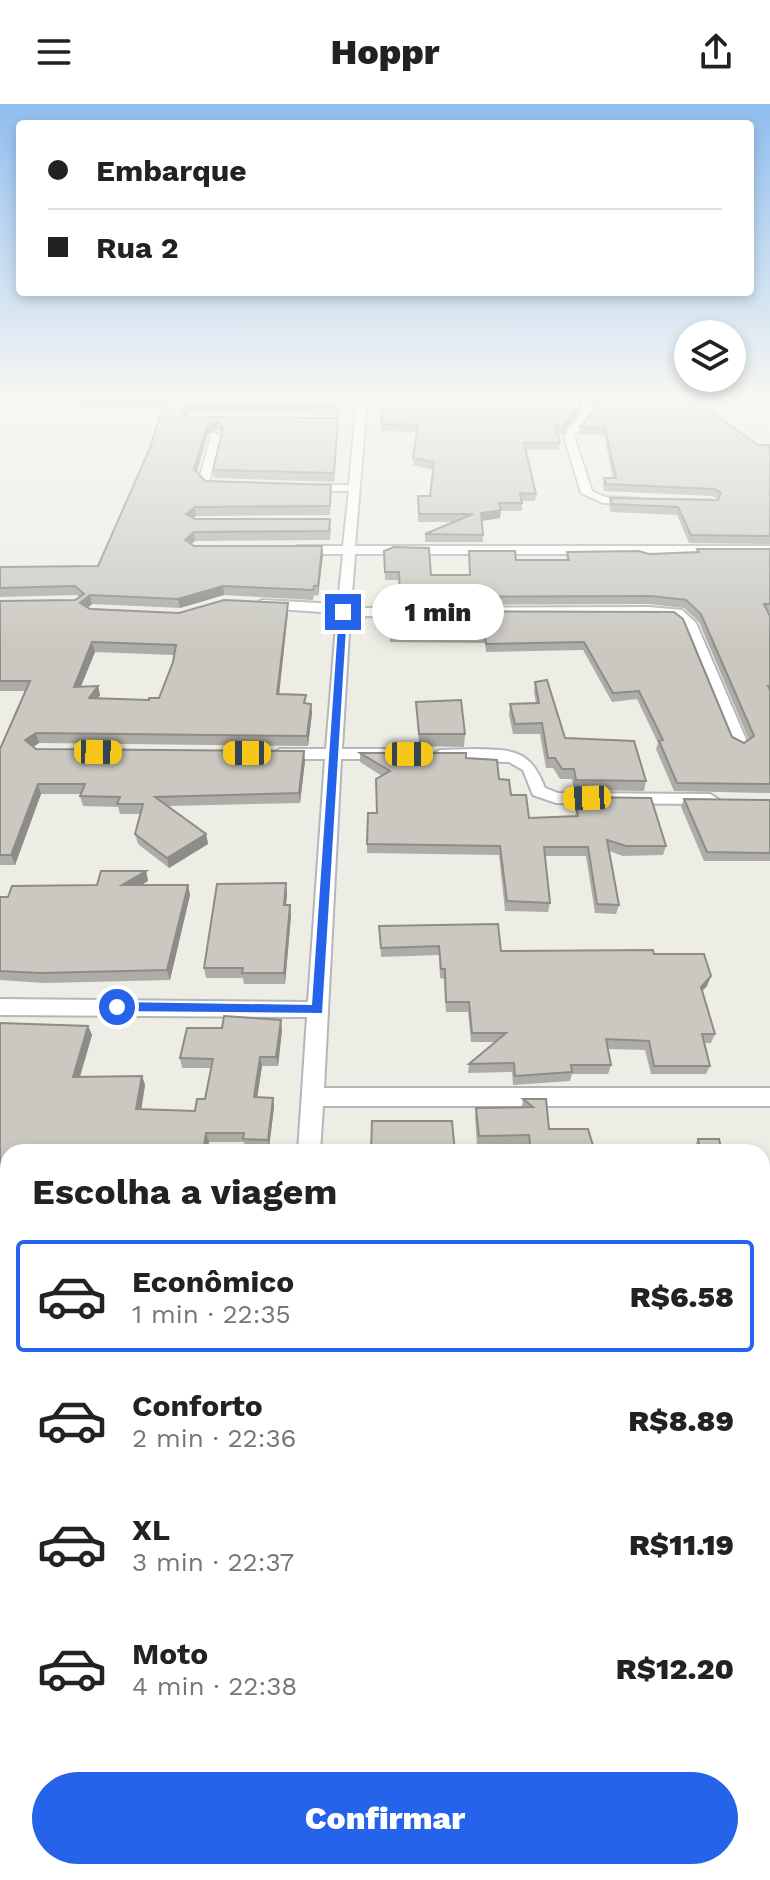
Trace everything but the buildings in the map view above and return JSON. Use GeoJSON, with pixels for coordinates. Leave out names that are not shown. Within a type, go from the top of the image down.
{"type":"FeatureCollection","features":[{"type":"Feature","properties":{"kind":"street"},"geometry":{"type":"LineString","coordinates":[[203,482],[231,487]]}},
{"type":"Feature","properties":{"kind":"street"},"geometry":{"type":"LineString","coordinates":[[310,1144],[333,754],[349,551],[347,521],[356,482]]}},
{"type":"Feature","properties":{"kind":"street"},"geometry":{"type":"LineString","coordinates":[[583,482],[588,495],[603,500],[648,501]]}},
{"type":"Feature","properties":{"kind":"street"},"geometry":{"type":"LineString","coordinates":[[287,487],[356,488]]}},
{"type":"Feature","properties":{"kind":"street"},"geometry":{"type":"LineString","coordinates":[[277,549],[770,550]]}},
{"type":"Feature","properties":{"kind":"street"},"geometry":{"type":"LineString","coordinates":[[244,603],[343,610],[649,611],[681,614],[689,623],[740,744]]}},
{"type":"Feature","properties":{"kind":"street"},"geometry":{"type":"LineString","coordinates":[[259,754],[395,754]]}},
{"type":"Feature","properties":{"kind":"street"},"geometry":{"type":"LineString","coordinates":[[423,754],[514,758],[528,765],[539,791],[556,798],[725,799]]}},
{"type":"Feature","properties":{"kind":"street"},"geometry":{"type":"LineString","coordinates":[[0,1007],[318,1010]]}},
{"type":"Feature","properties":{"kind":"street"},"geometry":{"type":"LineString","coordinates":[[313,1097],[770,1097]]}},
{"type":"Feature","properties":{"kind":"route"},"geometry":{"type":"LineString","coordinates":[[117,1007],[318,1010],[343,612]]}}]}
